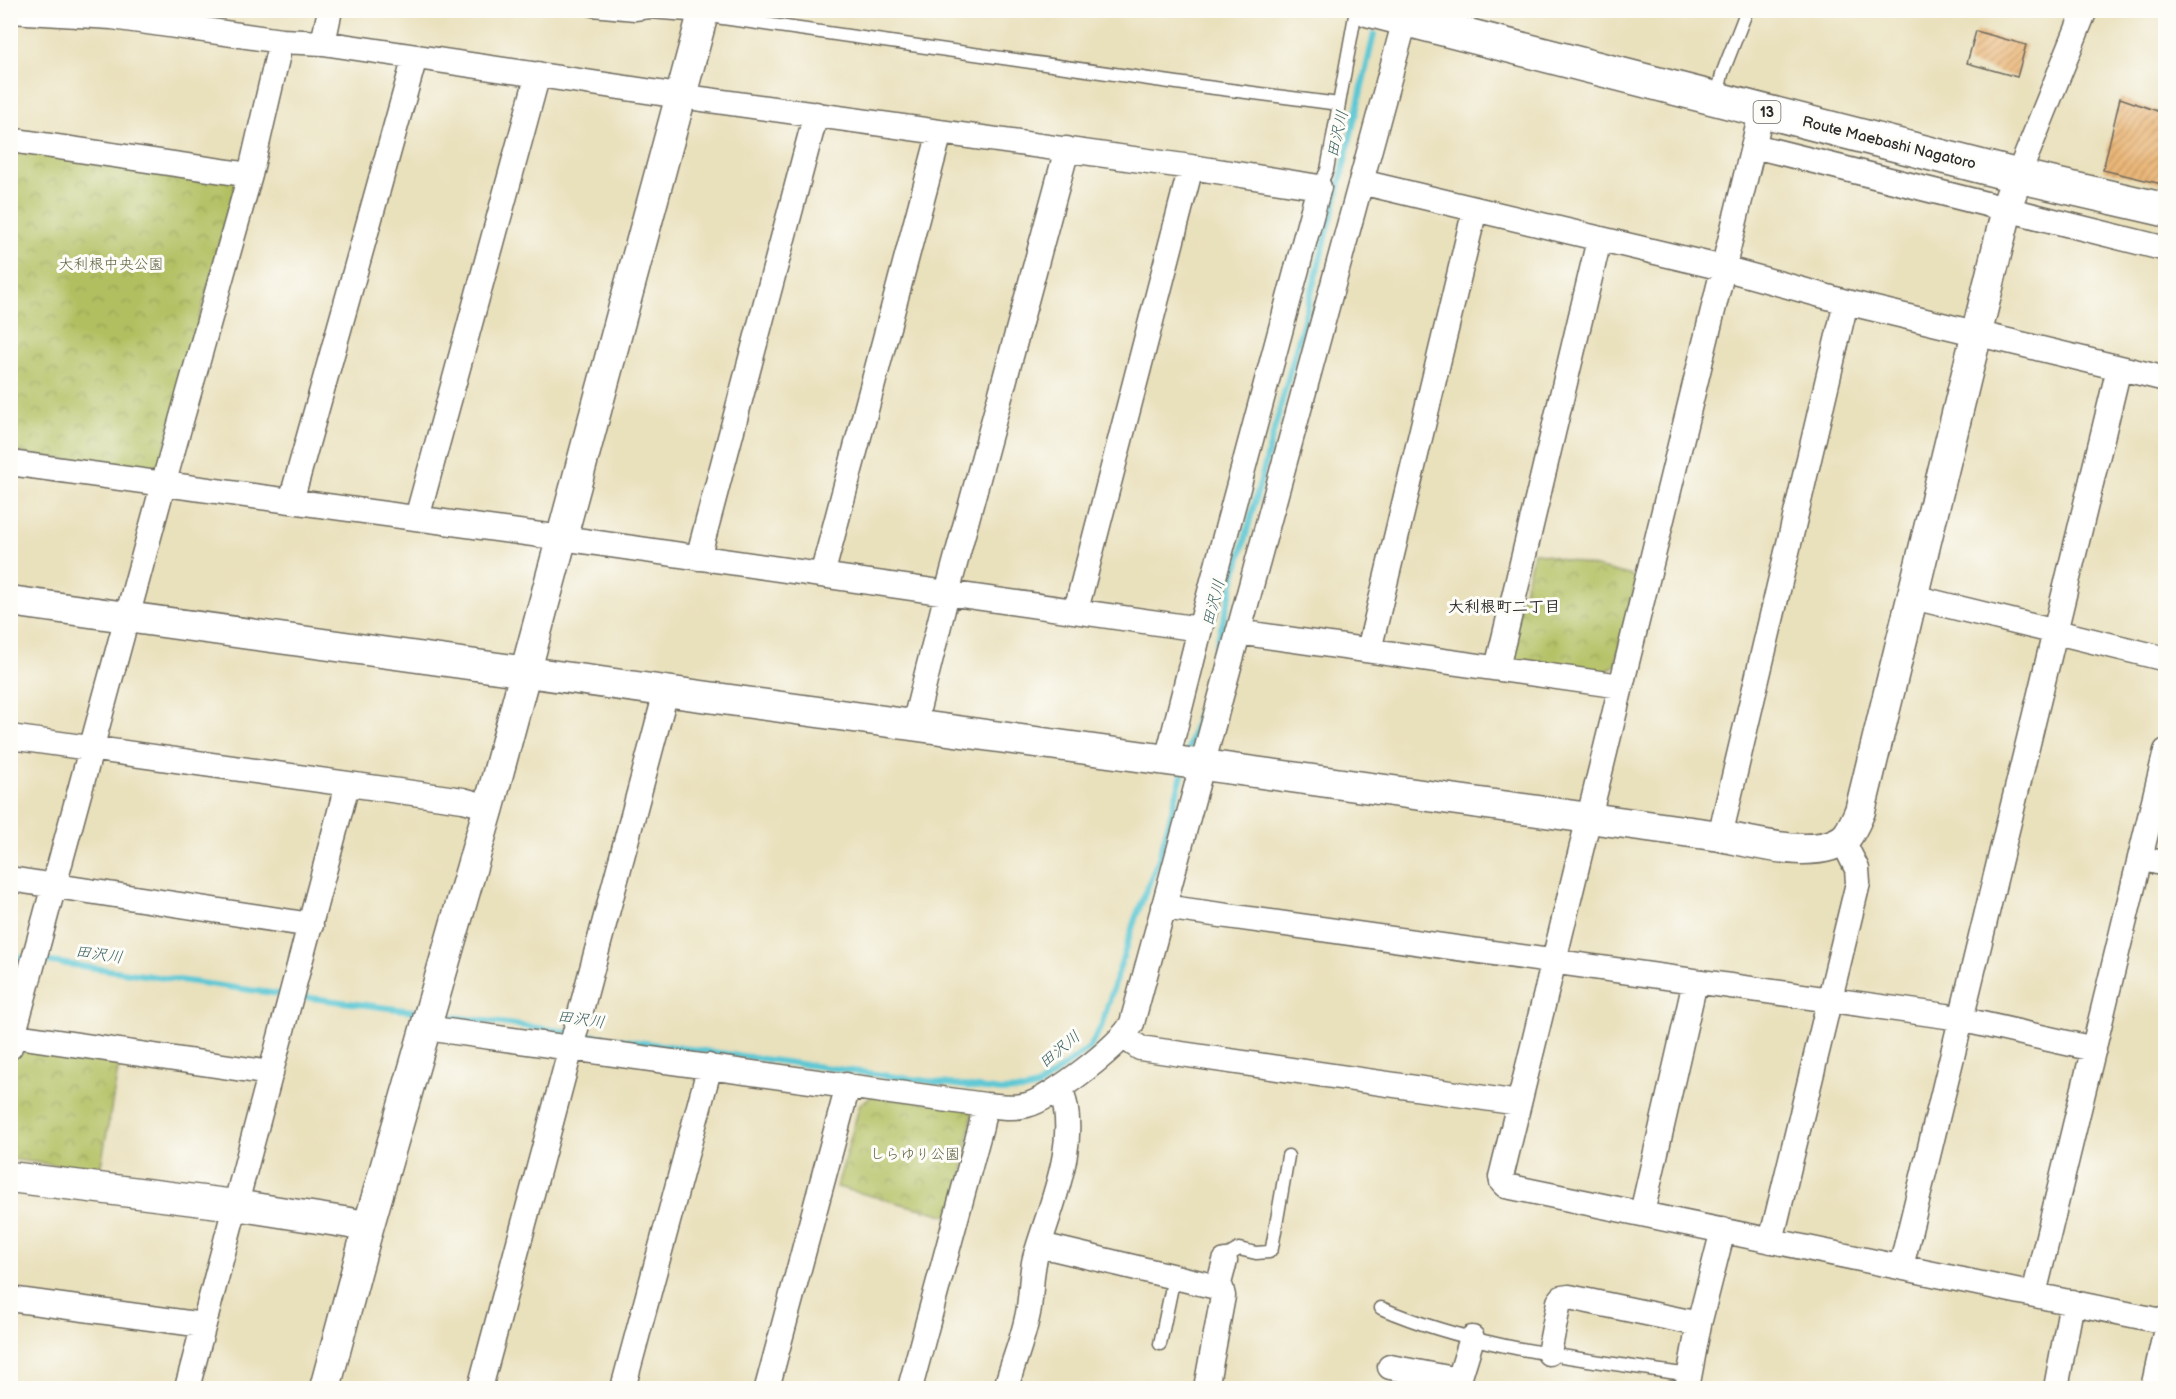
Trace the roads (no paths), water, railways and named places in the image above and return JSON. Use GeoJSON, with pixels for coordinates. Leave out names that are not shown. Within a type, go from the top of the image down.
{"type":"FeatureCollection","features":[{"type":"Feature","properties":{"kind":"main road","name":"Route Maebashi Nagatoro"},"geometry":{"type":"LineString","coordinates":[[1390,14],[2019,176],[2166,210]]}},
{"type":"Feature","properties":{"kind":"street"},"geometry":{"type":"LineString","coordinates":[[323,43],[330,10]]}},
{"type":"Feature","properties":{"kind":"street"},"geometry":{"type":"LineString","coordinates":[[10,601],[1805,849],[1828,847],[1842,839],[1854,826],[1860,811],[2007,209],[2085,10]]}},
{"type":"Feature","properties":{"kind":"street"},"geometry":{"type":"LineString","coordinates":[[10,11],[112,17],[281,41],[323,43],[1319,187],[1167,760]]}},
{"type":"Feature","properties":{"kind":"street"},"geometry":{"type":"LineString","coordinates":[[325,1389],[368,1228],[489,807],[703,14]]}},
{"type":"Feature","properties":{"kind":"street"},"geometry":{"type":"LineString","coordinates":[[426,1028],[985,1105],[1017,1107],[1051,1095],[1124,1037],[1132,1023],[1361,182],[1390,14]]}},
{"type":"Feature","properties":{"kind":"street"},"geometry":{"type":"LineString","coordinates":[[271,1072],[12,1039],[250,175],[281,41]]}},
{"type":"Feature","properties":{"kind":"street"},"geometry":{"type":"LineString","coordinates":[[291,501],[415,57]]}},
{"type":"Feature","properties":{"kind":"street"},"geometry":{"type":"LineString","coordinates":[[417,518],[538,74]]}},
{"type":"Feature","properties":{"kind":"street"},"geometry":{"type":"LineString","coordinates":[[1762,110],[1501,1177],[1502,1182],[1506,1186],[2166,1322]]}},
{"type":"Feature","properties":{"kind":"street"},"geometry":{"type":"LineString","coordinates":[[698,558],[816,114]]}},
{"type":"Feature","properties":{"kind":"street"},"geometry":{"type":"LineString","coordinates":[[824,575],[825,564],[940,132]]}},
{"type":"Feature","properties":{"kind":"street"},"geometry":{"type":"LineString","coordinates":[[10,140],[250,175]]}},
{"type":"Feature","properties":{"kind":"street"},"geometry":{"type":"LineString","coordinates":[[1754,146],[2166,249]]}},
{"type":"Feature","properties":{"kind":"street"},"geometry":{"type":"LineString","coordinates":[[914,725],[1066,149]]}},
{"type":"Feature","properties":{"kind":"street"},"geometry":{"type":"LineString","coordinates":[[1076,610],[1191,167]]}},
{"type":"Feature","properties":{"kind":"street"},"geometry":{"type":"LineString","coordinates":[[1361,182],[1723,268],[1846,302],[2166,379]]}},
{"type":"Feature","properties":{"kind":"street"},"geometry":{"type":"LineString","coordinates":[[1369,650],[1474,209]]}},
{"type":"Feature","properties":{"kind":"street"},"geometry":{"type":"LineString","coordinates":[[1497,668],[1599,240]]}},
{"type":"Feature","properties":{"kind":"street"},"geometry":{"type":"LineString","coordinates":[[1720,836],[1846,302]]}},
{"type":"Feature","properties":{"kind":"street"},"geometry":{"type":"LineString","coordinates":[[1901,1267],[2119,368]]}},
{"type":"Feature","properties":{"kind":"street"},"geometry":{"type":"LineString","coordinates":[[1260,405],[1297,415]]}},
{"type":"Feature","properties":{"kind":"street"},"geometry":{"type":"LineString","coordinates":[[10,463],[562,538],[1200,629]]}},
{"type":"Feature","properties":{"kind":"street"},"geometry":{"type":"LineString","coordinates":[[1913,597],[2166,659]]}},
{"type":"Feature","properties":{"kind":"street"},"geometry":{"type":"LineString","coordinates":[[1238,632],[1621,686]]}},
{"type":"Feature","properties":{"kind":"street"},"geometry":{"type":"LineString","coordinates":[[480,1389],[666,692]]}},
{"type":"Feature","properties":{"kind":"street"},"geometry":{"type":"LineString","coordinates":[[10,737],[463,800],[489,807]]}},
{"type":"Feature","properties":{"kind":"street"},"geometry":{"type":"LineString","coordinates":[[2034,1294],[2166,751]]}},
{"type":"Feature","properties":{"kind":"street"},"geometry":{"type":"LineString","coordinates":[[187,1389],[347,785]]}},
{"type":"Feature","properties":{"kind":"street"},"geometry":{"type":"LineString","coordinates":[[1772,1241],[1858,883],[1857,868],[1842,839]]}},
{"type":"Feature","properties":{"kind":"street"},"geometry":{"type":"LineString","coordinates":[[2140,858],[2166,864]]}},
{"type":"Feature","properties":{"kind":"street"},"geometry":{"type":"LineString","coordinates":[[10,879],[311,926]]}},
{"type":"Feature","properties":{"kind":"street"},"geometry":{"type":"LineString","coordinates":[[1163,908],[1961,1018],[2094,1049]]}},
{"type":"Feature","properties":{"kind":"street"},"geometry":{"type":"LineString","coordinates":[[1642,1213],[1695,982]]}},
{"type":"Feature","properties":{"kind":"street"},"geometry":{"type":"LineString","coordinates":[[1124,1037],[1140,1048],[1519,1103]]}},
{"type":"Feature","properties":{"kind":"street"},"geometry":{"type":"LineString","coordinates":[[623,1389],[707,1077],[708,1066]]}},
{"type":"Feature","properties":{"kind":"street"},"geometry":{"type":"LineString","coordinates":[[767,1389],[845,1097],[846,1085]]}},
{"type":"Feature","properties":{"kind":"street"},"geometry":{"type":"LineString","coordinates":[[1006,1389],[1027,1319],[1033,1270],[1066,1150],[1066,1110],[1060,1088]]}},
{"type":"Feature","properties":{"kind":"street"},"geometry":{"type":"LineString","coordinates":[[910,1389],[985,1105]]}},
{"type":"Feature","properties":{"kind":"street"},"geometry":{"type":"LineString","coordinates":[[10,1177],[235,1205],[350,1223],[368,1228]]}},
{"type":"Feature","properties":{"kind":"street"},"geometry":{"type":"LineString","coordinates":[[1688,1382],[1699,1324],[1723,1230]]}},
{"type":"Feature","properties":{"kind":"street"},"geometry":{"type":"LineString","coordinates":[[1040,1245],[1221,1288],[1223,1296],[1206,1389]]}},
{"type":"Feature","properties":{"kind":"street"},"geometry":{"type":"LineString","coordinates":[[1218,1287],[1225,1261]]}},
{"type":"Feature","properties":{"kind":"street"},"geometry":{"type":"LineString","coordinates":[[1549,1353],[1559,1302],[1563,1298],[1569,1297],[1699,1324]]}},
{"type":"Feature","properties":{"kind":"street"},"geometry":{"type":"LineString","coordinates":[[10,1299],[203,1325]]}},
{"type":"Feature","properties":{"kind":"street"},"geometry":{"type":"LineString","coordinates":[[2056,1389],[2072,1302]]}},
{"type":"Feature","properties":{"kind":"street"},"geometry":{"type":"LineString","coordinates":[[2153,1389],[2166,1329]]}},
{"type":"Feature","properties":{"kind":"street"},"geometry":{"type":"LineString","coordinates":[[1389,1367],[1459,1380],[1472,1338]]}},
{"type":"Feature","properties":{"kind":"lane"},"geometry":{"type":"LineString","coordinates":[[592,10],[635,14],[650,11],[703,14],[1339,104]]}},
{"type":"Feature","properties":{"kind":"lane"},"geometry":{"type":"LineString","coordinates":[[1319,187],[1327,170],[1356,10]]}},
{"type":"Feature","properties":{"kind":"lane"},"geometry":{"type":"LineString","coordinates":[[1717,99],[1722,74],[1747,10]]}},
{"type":"Feature","properties":{"kind":"lane"},"geometry":{"type":"LineString","coordinates":[[1225,1261],[1227,1256],[1239,1249],[1256,1253],[1269,1252],[1272,1248],[1288,1156]]}},
{"type":"Feature","properties":{"kind":"lane"},"geometry":{"type":"LineString","coordinates":[[1160,1344],[1174,1276]]}},
{"type":"Feature","properties":{"kind":"lane"},"geometry":{"type":"LineString","coordinates":[[1381,1308],[1406,1319],[1472,1338],[1688,1382]]}},
{"type":"Feature","properties":{"kind":"waterway","name":"田沢川"},"geometry":{"type":"LineString","coordinates":[[1187,755],[1336,200],[1374,34]]}},
{"type":"Feature","properties":{"kind":"waterway","name":"田沢川"},"geometry":{"type":"LineString","coordinates":[[579,1034],[1001,1091],[1037,1087],[1090,1047],[1101,1027],[1135,919],[1159,858],[1183,771]]}},
{"type":"Feature","properties":{"kind":"waterway","name":"田沢川"},"geometry":{"type":"LineString","coordinates":[[10,956],[28,959]]}},
{"type":"Feature","properties":{"kind":"waterway","name":"田沢川"},"geometry":{"type":"LineString","coordinates":[[38,960],[286,995]]}},
{"type":"Feature","properties":{"kind":"waterway","name":"田沢川"},"geometry":{"type":"LineString","coordinates":[[296,996],[420,1012]]}},
{"type":"Feature","properties":{"kind":"waterway","name":"田沢川"},"geometry":{"type":"LineString","coordinates":[[439,1015],[569,1032]]}},
{"type":"Feature","properties":{"kind":"district","name":"大利根町二丁目"},"geometry":{"type":"Point","coordinates":[1504,607]}},
{"type":"Feature","properties":{"kind":"park label","name":"大利根中央公園"},"geometry":{"type":"Point","coordinates":[111,264]}},
{"type":"Feature","properties":{"kind":"park label","name":"しらゆり公園"},"geometry":{"type":"Point","coordinates":[915,1154]}}]}
